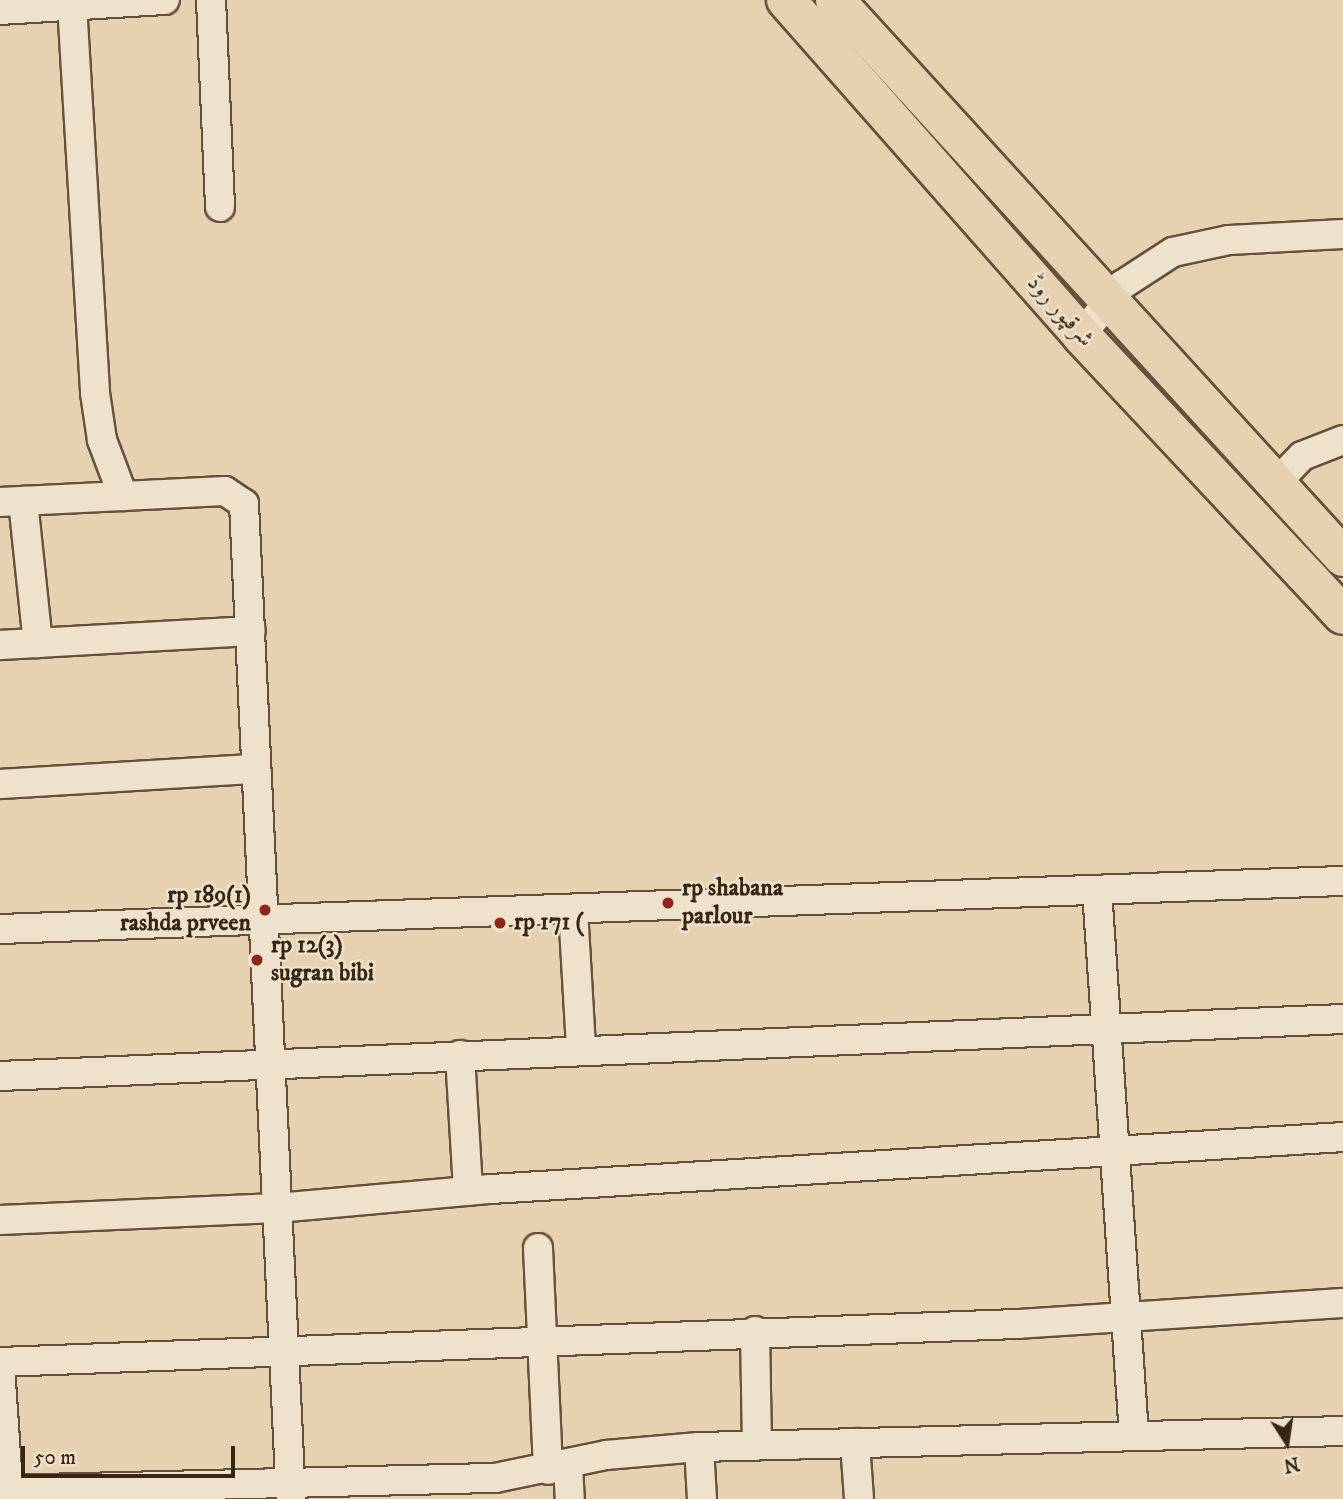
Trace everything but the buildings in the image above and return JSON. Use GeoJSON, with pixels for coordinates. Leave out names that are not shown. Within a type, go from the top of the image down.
{"type":"FeatureCollection","features":[{"type":"Feature","properties":{"kind":"main road","name":"شرقپور روڈ"},"geometry":{"type":"LineString","coordinates":[[786,0],[1081,335],[1343,615]]}},
{"type":"Feature","properties":{"kind":"main road","name":"شرقپور روڈ"},"geometry":{"type":"LineString","coordinates":[[835,0],[1107,303],[1343,557]]}},
{"type":"Feature","properties":{"kind":"street"},"geometry":{"type":"LineString","coordinates":[[0,10],[165,0]]}},
{"type":"Feature","properties":{"kind":"street"},"geometry":{"type":"LineString","coordinates":[[211,0],[220,207]]}},
{"type":"Feature","properties":{"kind":"street"},"geometry":{"type":"LineString","coordinates":[[72,4],[95,393],[102,440],[123,496]]}},
{"type":"Feature","properties":{"kind":"street"},"geometry":{"type":"LineString","coordinates":[[1081,335],[1107,303],[1149,263],[1173,252],[1229,240],[1343,234]]}},
{"type":"Feature","properties":{"kind":"street"},"geometry":{"type":"LineString","coordinates":[[1274,485],[1302,456],[1343,440]]}},
{"type":"Feature","properties":{"kind":"street"},"geometry":{"type":"LineString","coordinates":[[38,643],[12,501],[225,491],[240,497],[248,525],[259,920],[271,1062],[291,1491]]}},
{"type":"Feature","properties":{"kind":"street"},"geometry":{"type":"LineString","coordinates":[[0,645],[251,631]]}},
{"type":"Feature","properties":{"kind":"street"},"geometry":{"type":"LineString","coordinates":[[0,784],[254,769]]}},
{"type":"Feature","properties":{"kind":"street"},"geometry":{"type":"LineString","coordinates":[[0,929],[1343,881]]}},
{"type":"Feature","properties":{"kind":"street"},"geometry":{"type":"LineString","coordinates":[[1097,890],[1118,1150],[1135,1436]]}},
{"type":"Feature","properties":{"kind":"street"},"geometry":{"type":"LineString","coordinates":[[573,909],[581,1049]]}},
{"type":"Feature","properties":{"kind":"street"},"geometry":{"type":"LineString","coordinates":[[0,1076],[271,1062],[1343,1019]]}},
{"type":"Feature","properties":{"kind":"street"},"geometry":{"type":"LineString","coordinates":[[460,1055],[468,1191]]}},
{"type":"Feature","properties":{"kind":"street"},"geometry":{"type":"LineString","coordinates":[[0,1220],[278,1208],[468,1191],[1343,1137]]}},
{"type":"Feature","properties":{"kind":"street"},"geometry":{"type":"LineString","coordinates":[[538,1248],[544,1339],[558,1467],[570,1499]]}},
{"type":"Feature","properties":{"kind":"street"},"geometry":{"type":"LineString","coordinates":[[1343,1303],[0,1365],[6,1493],[291,1491],[495,1478],[699,1447],[1343,1432]]}},
{"type":"Feature","properties":{"kind":"street"},"geometry":{"type":"LineString","coordinates":[[755,1331],[757,1445]]}},
{"type":"Feature","properties":{"kind":"street"},"geometry":{"type":"LineString","coordinates":[[855,1443],[859,1499]]}},
{"type":"Feature","properties":{"kind":"street"},"geometry":{"type":"LineString","coordinates":[[699,1447],[702,1499]]}},
{"type":"Feature","properties":{"kind":"place","name":"rp shabana parlour"},"geometry":{"type":"Point","coordinates":[668,903]}},
{"type":"Feature","properties":{"kind":"place","name":"rp 189(1) rashda prveen"},"geometry":{"type":"Point","coordinates":[265,910]}},
{"type":"Feature","properties":{"kind":"place","name":"rp 171 ("},"geometry":{"type":"Point","coordinates":[500,923]}},
{"type":"Feature","properties":{"kind":"place","name":"rp 12(3) sugran bibi"},"geometry":{"type":"Point","coordinates":[257,960]}}]}
